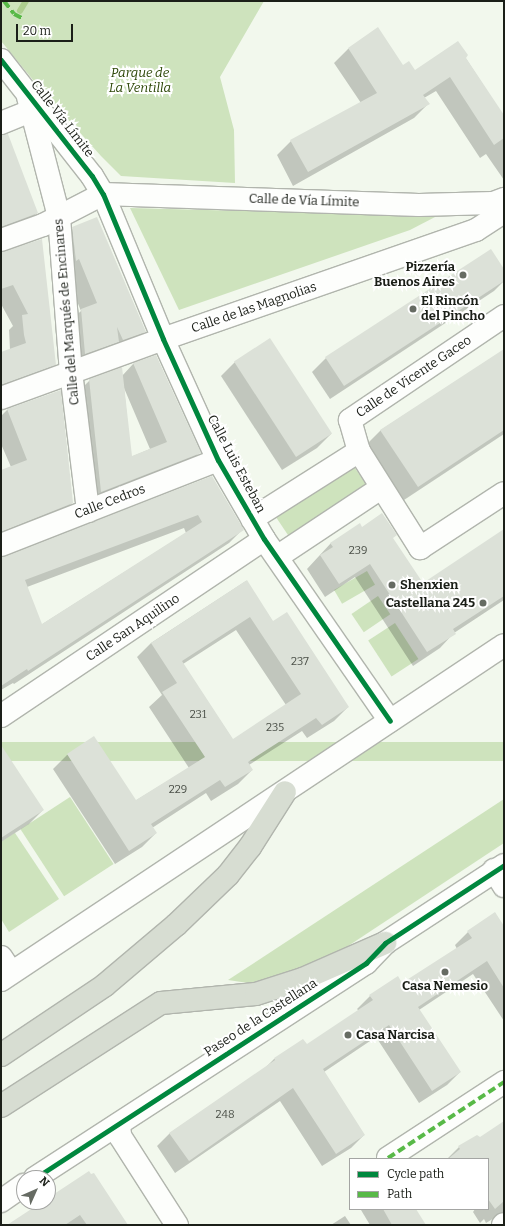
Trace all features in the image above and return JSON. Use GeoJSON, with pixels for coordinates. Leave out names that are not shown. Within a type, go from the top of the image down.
{"type":"FeatureCollection","features":[{"type":"Feature","properties":{"kind":"highway"},"geometry":{"type":"LineString","coordinates":[[1,1055],[105,985],[176,925],[228,875],[250,847],[285,792]]}},
{"type":"Feature","properties":{"kind":"highway"},"geometry":{"type":"LineString","coordinates":[[1,1106],[161,1003],[256,994],[303,979],[385,943]]}},
{"type":"Feature","properties":{"kind":"street","name":"Calle Vía Límite"},"geometry":{"type":"LineString","coordinates":[[1,60],[29,102],[92,176],[103,194]]}},
{"type":"Feature","properties":{"kind":"street"},"geometry":{"type":"LineString","coordinates":[[1,124],[29,102]]}},
{"type":"Feature","properties":{"kind":"street","name":"Calle del Marqués de Encinares"},"geometry":{"type":"LineString","coordinates":[[29,102],[59,217],[71,372],[88,511]]}},
{"type":"Feature","properties":{"kind":"street"},"geometry":{"type":"LineString","coordinates":[[1,240],[43,225],[103,194]]}},
{"type":"Feature","properties":{"kind":"street","name":"Calle de Vía Límite"},"geometry":{"type":"LineString","coordinates":[[103,194],[419,205],[493,203],[504,199]]}},
{"type":"Feature","properties":{"kind":"street","name":"Calle Luis Esteban"},"geometry":{"type":"LineString","coordinates":[[103,194],[163,339],[218,460],[264,539],[390,722]]}},
{"type":"Feature","properties":{"kind":"street","name":"Calle de las Magnolias"},"geometry":{"type":"LineString","coordinates":[[1,398],[163,339],[476,230],[504,212]]}},
{"type":"Feature","properties":{"kind":"street","name":"Calle de Vicente Gaceo"},"geometry":{"type":"LineString","coordinates":[[504,316],[350,420],[359,451],[420,548],[504,493]]}},
{"type":"Feature","properties":{"kind":"street"},"geometry":{"type":"LineString","coordinates":[[252,519],[359,451]]}},
{"type":"Feature","properties":{"kind":"street","name":"Calle Cedros"},"geometry":{"type":"LineString","coordinates":[[1,545],[218,460]]}},
{"type":"Feature","properties":{"kind":"street"},"geometry":{"type":"LineString","coordinates":[[277,557],[381,488]]}},
{"type":"Feature","properties":{"kind":"street","name":"Calle San Aquilino"},"geometry":{"type":"LineString","coordinates":[[1,716],[264,539]]}},
{"type":"Feature","properties":{"kind":"street"},"geometry":{"type":"LineString","coordinates":[[4,969],[285,792],[504,645]]}},
{"type":"Feature","properties":{"kind":"street","name":"Paseo de la Castellana"},"geometry":{"type":"LineString","coordinates":[[47,1170],[366,963],[385,943],[502,871]]}},
{"type":"Feature","properties":{"kind":"street"},"geometry":{"type":"LineString","coordinates":[[388,1158],[504,1082]]}},
{"type":"Feature","properties":{"kind":"street"},"geometry":{"type":"LineString","coordinates":[[119,1124],[120,1136],[177,1225]]}},
{"type":"Feature","properties":{"kind":"street"},"geometry":{"type":"LineString","coordinates":[[1,1201],[16,1191]]}},
{"type":"Feature","properties":{"kind":"green space","name":"Parque de La Ventilla"},"geometry":{"type":"Polygon","coordinates":[[[1,1],[264,1],[220,77],[234,130],[235,183],[121,176],[38,86],[1,41],[1,1]]]}},
{"type":"Feature","properties":{"kind":"green space"},"geometry":{"type":"Polygon","coordinates":[[[130,208],[437,216],[410,230],[179,310],[130,208]]]}},
{"type":"Feature","properties":{"kind":"green space"},"geometry":{"type":"Polygon","coordinates":[[[353,465],[368,487],[291,539],[276,517],[353,465]]]}},
{"type":"Feature","properties":{"kind":"green space"},"geometry":{"type":"Polygon","coordinates":[[[367,571],[375,585],[342,604],[334,590],[367,571]]]}},
{"type":"Feature","properties":{"kind":"green space"},"geometry":{"type":"Polygon","coordinates":[[[378,596],[390,614],[364,632],[351,614],[378,596]]]}},
{"type":"Feature","properties":{"kind":"green space"},"geometry":{"type":"Polygon","coordinates":[[[395,623],[418,659],[392,676],[368,640],[395,623]]]}},
{"type":"Feature","properties":{"kind":"green space"},"geometry":{"type":"Polygon","coordinates":[[[1,742],[504,742],[504,761],[1,761],[1,742]]]}},
{"type":"Feature","properties":{"kind":"green space"},"geometry":{"type":"Polygon","coordinates":[[[70,797],[114,864],[64,896],[21,829],[70,797]]]}},
{"type":"Feature","properties":{"kind":"green space"},"geometry":{"type":"Polygon","coordinates":[[[504,799],[504,843],[336,954],[286,979],[248,983],[228,980],[504,799]]]}},
{"type":"Feature","properties":{"kind":"green space"},"geometry":{"type":"Polygon","coordinates":[[[15,833],[59,899],[9,932],[1,919],[1,842],[15,833]]]}},
{"type":"Feature","properties":{"kind":"building"},"geometry":{"type":"Polygon","coordinates":[[[378,27],[403,65],[409,61],[415,70],[458,41],[468,55],[466,58],[504,115],[504,138],[494,145],[450,77],[423,95],[430,104],[308,172],[290,140],[377,93],[348,48],[378,27]]]}},
{"type":"Feature","properties":{"kind":"building"},"geometry":{"type":"Polygon","coordinates":[[[8,134],[38,213],[1,227],[1,135],[8,134]]]}},
{"type":"Feature","properties":{"kind":"building"},"geometry":{"type":"Polygon","coordinates":[[[97,217],[146,332],[123,340],[117,327],[119,342],[85,354],[81,309],[97,303],[79,259],[76,261],[72,227],[97,217]]]}},
{"type":"Feature","properties":{"kind":"building"},"geometry":{"type":"Polygon","coordinates":[[[42,239],[56,365],[1,385],[1,352],[26,343],[22,315],[28,314],[13,285],[1,289],[1,252],[42,239]]]}},
{"type":"Feature","properties":{"kind":"building"},"geometry":{"type":"Polygon","coordinates":[[[491,249],[504,269],[504,281],[344,386],[325,357],[491,249]]]}},
{"type":"Feature","properties":{"kind":"building"},"geometry":{"type":"Polygon","coordinates":[[[270,338],[332,434],[296,457],[234,361],[270,338]]]}},
{"type":"Feature","properties":{"kind":"building"},"geometry":{"type":"Polygon","coordinates":[[[504,349],[504,430],[418,487],[380,430],[504,349]]]}},
{"type":"Feature","properties":{"kind":"building"},"geometry":{"type":"Polygon","coordinates":[[[156,355],[201,453],[101,492],[89,379],[122,367],[132,456],[167,442],[133,363],[156,355]]]}},
{"type":"Feature","properties":{"kind":"building"},"geometry":{"type":"Polygon","coordinates":[[[61,390],[73,503],[1,532],[1,470],[27,460],[7,409],[61,390]]]}},
{"type":"Feature","properties":{"kind":"building"},"geometry":{"type":"Polygon","coordinates":[[[212,476],[244,530],[28,671],[27,669],[1,686],[1,557],[212,476]],[[198,515],[25,580],[42,624],[202,522],[198,515]]]}},
{"type":"Feature","properties":{"kind":"building"},"geometry":{"type":"Polygon","coordinates":[[[382,513],[397,535],[393,538],[423,583],[504,529],[504,596],[453,629],[456,634],[427,652],[370,564],[339,584],[320,555],[333,547],[330,543],[360,523],[362,527],[382,513]]]}},
{"type":"Feature","properties":{"kind":"building"},"geometry":{"type":"Polygon","coordinates":[[[247,580],[273,621],[287,612],[349,707],[322,725],[316,718],[248,762],[253,770],[225,787],[220,780],[151,824],[157,833],[129,851],[67,754],[94,736],[136,800],[205,757],[162,692],[177,683],[151,643],[247,580]],[[250,617],[182,661],[233,739],[301,694],[250,617]]]}},
{"type":"Feature","properties":{"kind":"building"},"geometry":{"type":"Polygon","coordinates":[[[1,745],[44,810],[1,838],[1,745]]]}},
{"type":"Feature","properties":{"kind":"building"},"geometry":{"type":"Polygon","coordinates":[[[495,912],[504,926],[504,988],[487,961],[418,1007],[461,1072],[432,1091],[389,1025],[323,1069],[365,1135],[336,1154],[293,1088],[189,1161],[169,1133],[303,1039],[307,1044],[373,1000],[369,995],[398,976],[402,983],[472,938],[467,931],[495,912]]]}},
{"type":"Feature","properties":{"kind":"building"},"geometry":{"type":"Polygon","coordinates":[[[504,1121],[504,1201],[495,1209],[489,1200],[489,1158],[449,1158],[460,1149],[458,1146],[477,1135],[480,1137],[504,1121]]]}},
{"type":"Feature","properties":{"kind":"building"},"geometry":{"type":"Polygon","coordinates":[[[89,1171],[91,1174],[94,1173],[128,1225],[87,1225],[80,1215],[65,1225],[7,1225],[30,1210],[56,1210],[56,1193],[89,1171]]]}},
{"type":"Feature","properties":{"kind":"building"},"geometry":{"type":"Polygon","coordinates":[[[384,1210],[417,1210],[426,1225],[392,1225],[384,1210]]]}},
{"type":"Feature","properties":{"kind":"waterway"},"geometry":{"type":"LineString","coordinates":[[20,11],[26,1]]}},
{"type":"Feature","properties":{"kind":"marked path"},"geometry":{"type":"LineString","coordinates":[[4,1],[14,14],[24,19]]}},
{"type":"Feature","properties":{"kind":"marked path"},"geometry":{"type":"LineString","coordinates":[[388,1158],[504,1082]]}},
{"type":"Feature","properties":{"kind":"cycle path"},"geometry":{"type":"LineString","coordinates":[[1,60],[92,176],[103,194],[163,339],[218,460],[264,539],[390,721]]}},
{"type":"Feature","properties":{"kind":"cycle path"},"geometry":{"type":"LineString","coordinates":[[47,1170],[366,963],[385,943],[504,865]]}},
{"type":"Feature","properties":{"kind":"place","name":"Pizzería Buenos Aires"},"geometry":{"type":"Point","coordinates":[463,275]}},
{"type":"Feature","properties":{"kind":"place","name":"El Rincón del Pincho"},"geometry":{"type":"Point","coordinates":[413,309]}},
{"type":"Feature","properties":{"kind":"place","name":"Shenxien"},"geometry":{"type":"Point","coordinates":[392,585]}},
{"type":"Feature","properties":{"kind":"place","name":"Castellana 245"},"geometry":{"type":"Point","coordinates":[483,603]}},
{"type":"Feature","properties":{"kind":"place","name":"Casa Nemesio"},"geometry":{"type":"Point","coordinates":[445,972]}},
{"type":"Feature","properties":{"kind":"place","name":"Casa Narcisa"},"geometry":{"type":"Point","coordinates":[348,1035]}}]}
